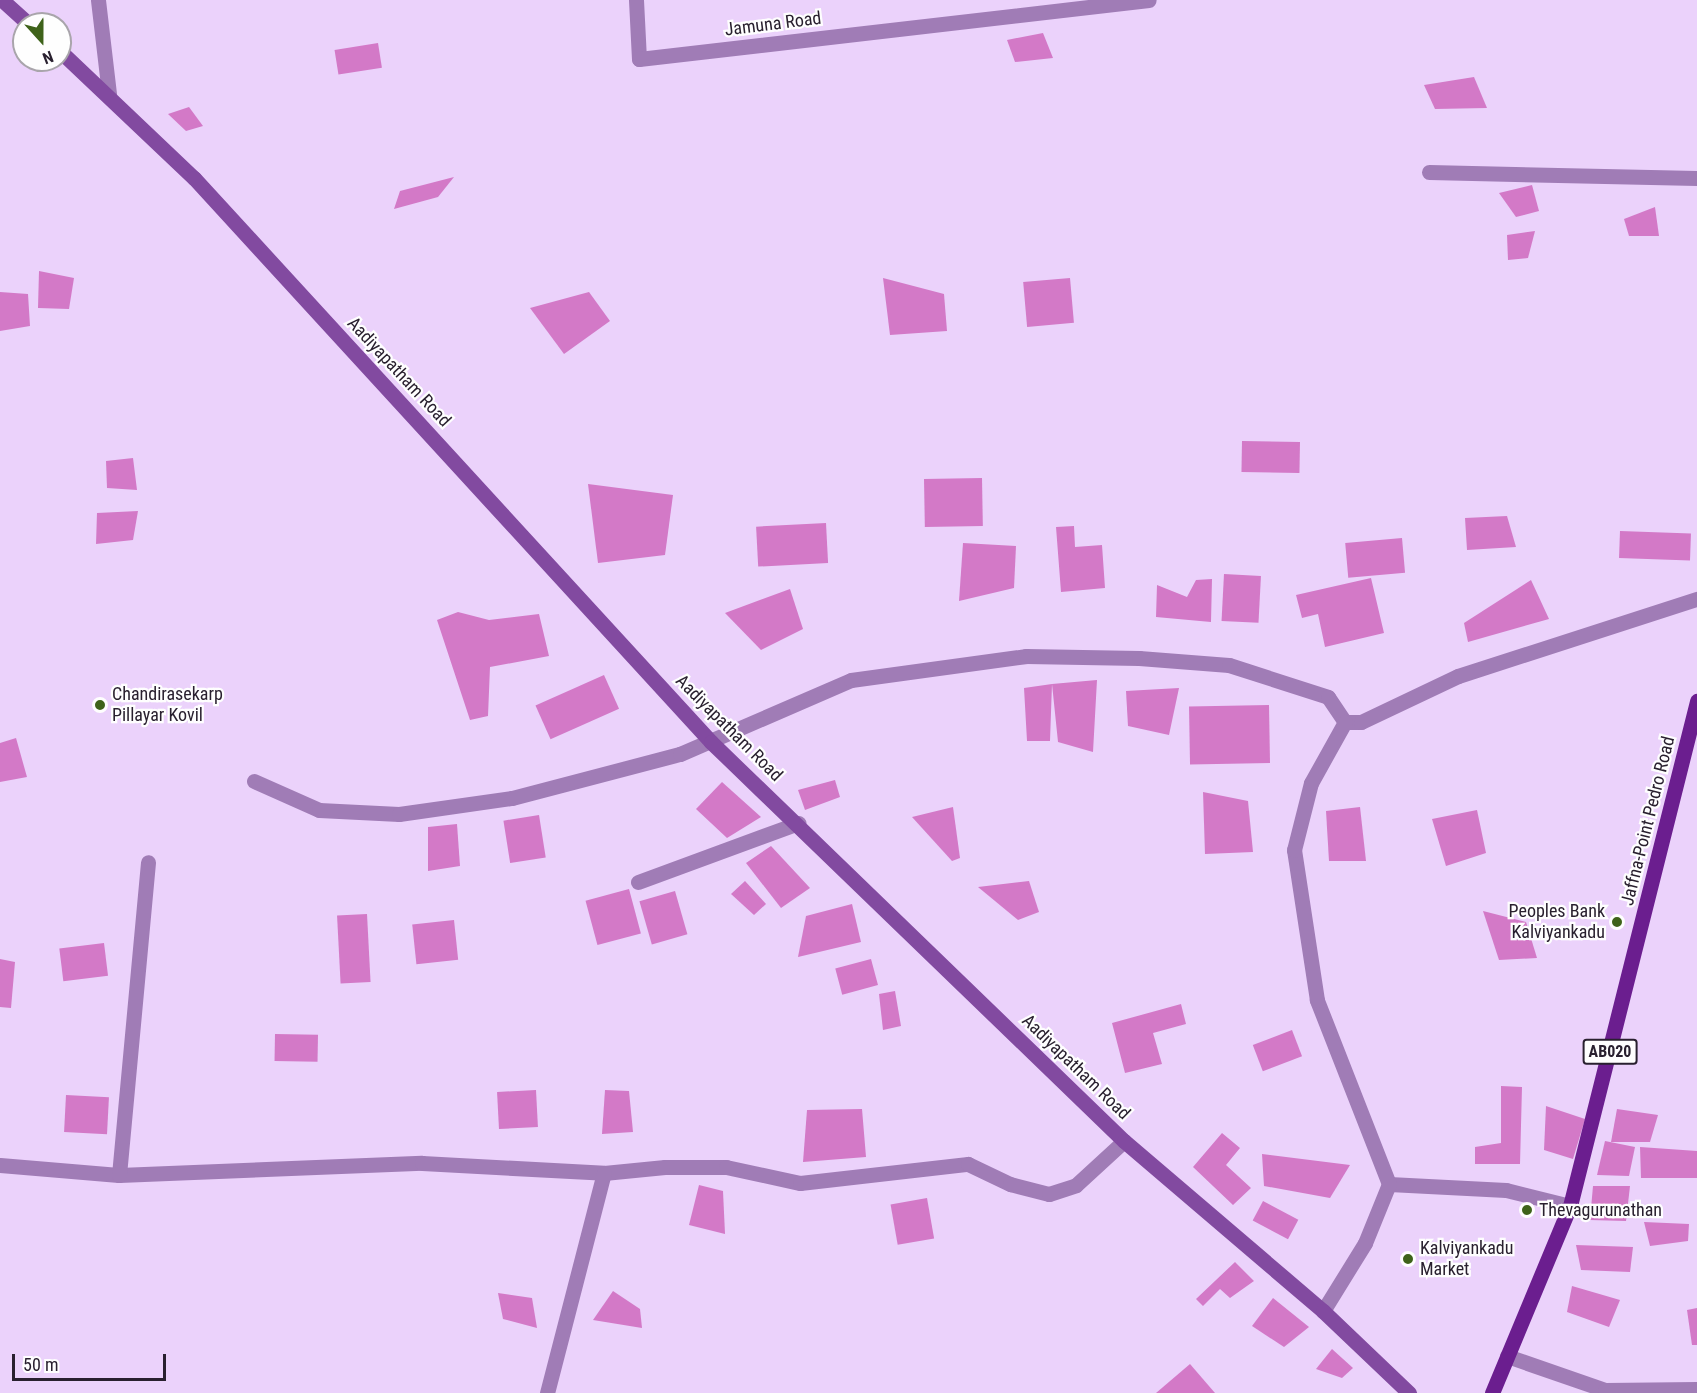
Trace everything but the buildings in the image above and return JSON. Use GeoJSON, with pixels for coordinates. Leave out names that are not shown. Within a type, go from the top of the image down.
{"type":"FeatureCollection","features":[{"type":"Feature","properties":{"kind":"main road","name":"Jaffna-Point Pedro Road"},"geometry":{"type":"LineString","coordinates":[[1492,1393],[1570,1206],[1697,701]]}},
{"type":"Feature","properties":{"kind":"street"},"geometry":{"type":"LineString","coordinates":[[2,0],[16,12]]}},
{"type":"Feature","properties":{"kind":"street"},"geometry":{"type":"LineString","coordinates":[[98,0],[109,94]]}},
{"type":"Feature","properties":{"kind":"street","name":"Jamuna Road"},"geometry":{"type":"LineString","coordinates":[[636,0],[639,59],[1149,0]]}},
{"type":"Feature","properties":{"kind":"street","name":"Aadiyapatham Road"},"geometry":{"type":"LineString","coordinates":[[72,62],[109,94],[203,187],[711,742],[798,823],[1124,1141],[1323,1311],[1409,1393]]}},
{"type":"Feature","properties":{"kind":"street"},"geometry":{"type":"LineString","coordinates":[[1429,172],[1697,178]]}},
{"type":"Feature","properties":{"kind":"street"},"geometry":{"type":"LineString","coordinates":[[1345,722],[1361,722],[1458,676],[1697,599]]}},
{"type":"Feature","properties":{"kind":"street"},"geometry":{"type":"LineString","coordinates":[[254,781],[319,810],[399,814],[512,798],[680,754],[711,742],[778,708],[850,680],[1026,656],[1139,658],[1229,665],[1328,697],[1345,722]]}},
{"type":"Feature","properties":{"kind":"street"},"geometry":{"type":"LineString","coordinates":[[1323,1311],[1365,1243],[1389,1184],[1317,1000],[1294,850],[1311,783],[1345,722]]}},
{"type":"Feature","properties":{"kind":"street"},"geometry":{"type":"LineString","coordinates":[[638,882],[798,823]]}},
{"type":"Feature","properties":{"kind":"street"},"geometry":{"type":"LineString","coordinates":[[119,1175],[148,862]]}},
{"type":"Feature","properties":{"kind":"street"},"geometry":{"type":"LineString","coordinates":[[0,1165],[119,1175],[422,1163],[604,1173],[665,1167],[726,1167],[800,1183],[818,1183],[968,1164],[1010,1184],[1049,1194],[1076,1185],[1124,1141]]}},
{"type":"Feature","properties":{"kind":"street"},"geometry":{"type":"LineString","coordinates":[[547,1393],[604,1173]]}},
{"type":"Feature","properties":{"kind":"street"},"geometry":{"type":"LineString","coordinates":[[1389,1184],[1506,1190],[1570,1206]]}},
{"type":"Feature","properties":{"kind":"street"},"geometry":{"type":"LineString","coordinates":[[1507,1356],[1605,1390],[1697,1389]]}},
{"type":"Feature","properties":{"kind":"place","name":"Chandirasekarp Pillayar Kovil"},"geometry":{"type":"Point","coordinates":[100,705]}},
{"type":"Feature","properties":{"kind":"place","name":"Peoples Bank Kalviyankadu"},"geometry":{"type":"Point","coordinates":[1617,922]}},
{"type":"Feature","properties":{"kind":"place","name":"Thevagurunathan"},"geometry":{"type":"Point","coordinates":[1527,1210]}},
{"type":"Feature","properties":{"kind":"place","name":"Kalviyankadu Market"},"geometry":{"type":"Point","coordinates":[1408,1259]}}]}
